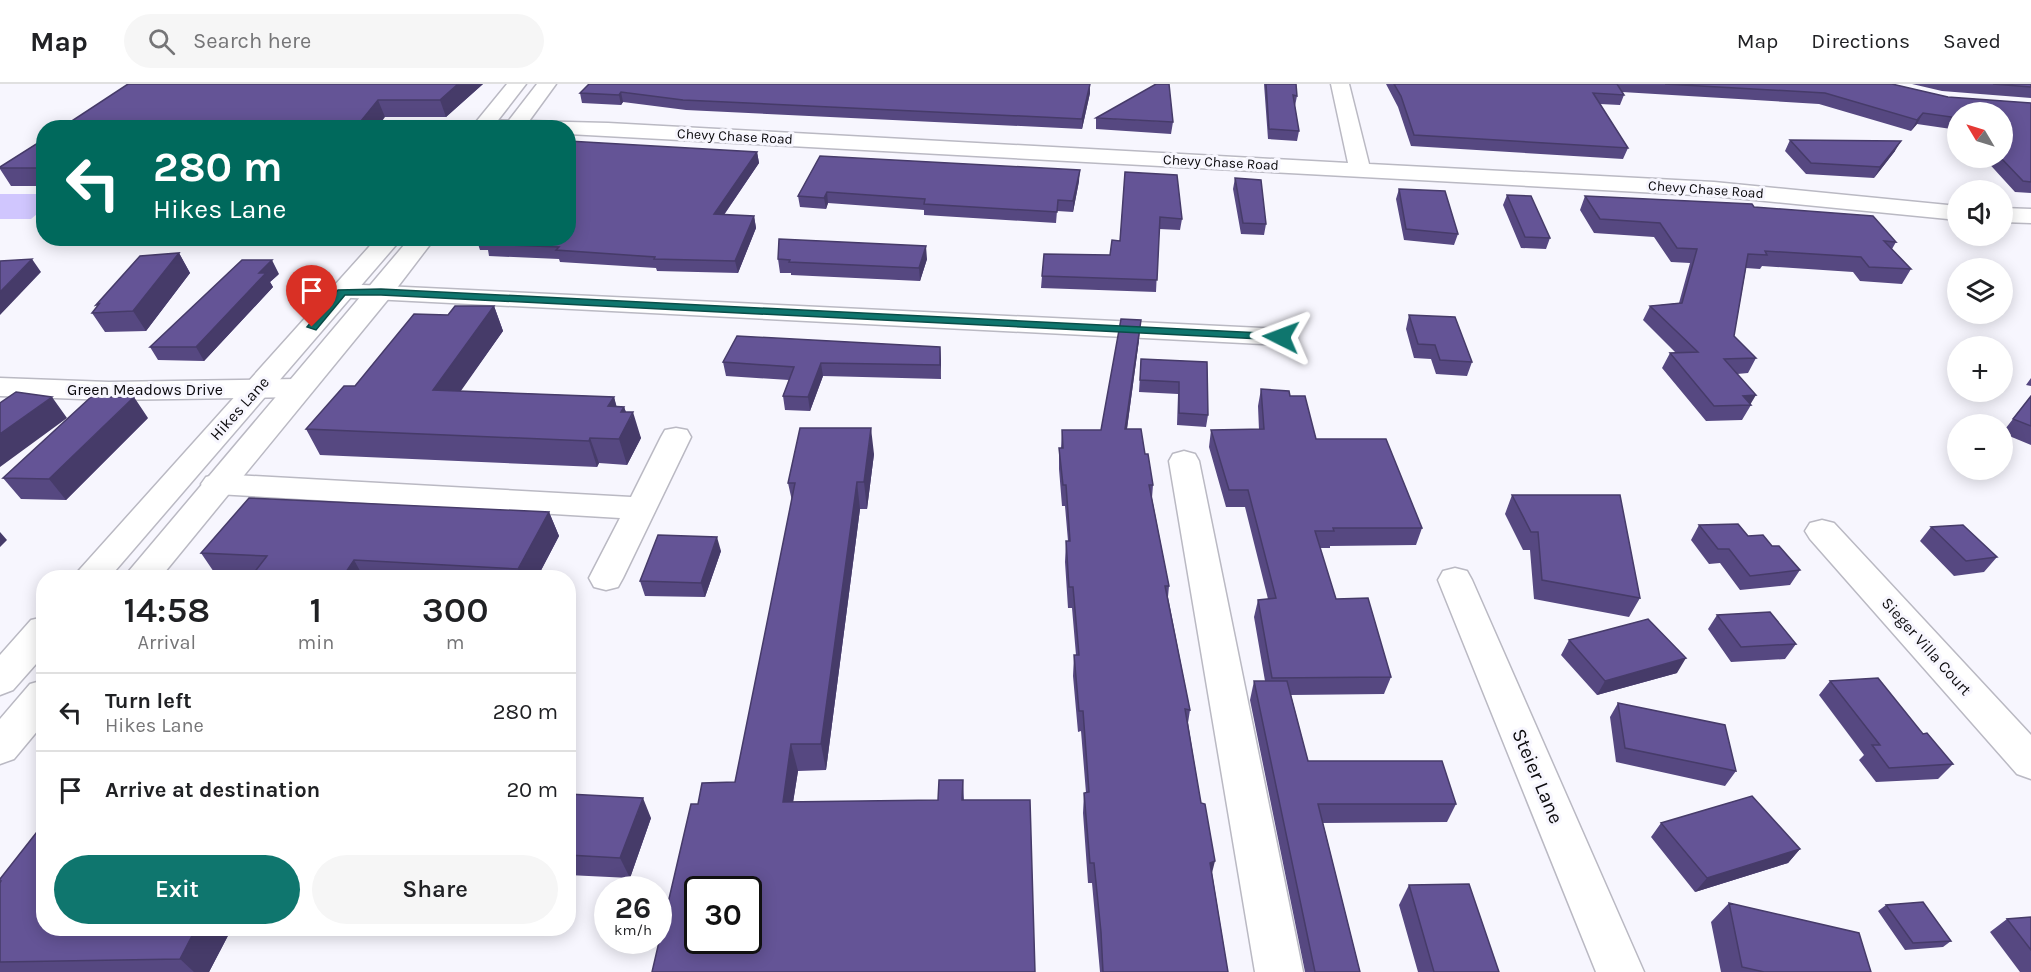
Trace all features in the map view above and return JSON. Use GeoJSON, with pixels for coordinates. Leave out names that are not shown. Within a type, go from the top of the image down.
{"type":"FeatureCollection","features":[{"type":"Feature","properties":{"kind":"street"},"geometry":{"type":"LineString","coordinates":[[488,120],[517,84]]}},
{"type":"Feature","properties":{"kind":"street"},"geometry":{"type":"LineString","coordinates":[[518,120],[547,84]]}},
{"type":"Feature","properties":{"kind":"street"},"geometry":{"type":"LineString","coordinates":[[1340,84],[1360,170]]}},
{"type":"Feature","properties":{"kind":"street","name":"Chevy Chase Road"},"geometry":{"type":"LineString","coordinates":[[576,129],[1714,189],[1947,212]]}},
{"type":"Feature","properties":{"kind":"street"},"geometry":{"type":"LineString","coordinates":[[2013,215],[2031,216]]}},
{"type":"Feature","properties":{"kind":"street","name":"Hikes Lane"},"geometry":{"type":"LineString","coordinates":[[96,570],[383,246]]}},
{"type":"Feature","properties":{"kind":"street","name":"Hikes Lane"},"geometry":{"type":"LineString","coordinates":[[147,570],[297,388],[381,292],[417,246]]}},
{"type":"Feature","properties":{"kind":"street"},"geometry":{"type":"LineString","coordinates":[[342,292],[381,292],[1281,337]]}},
{"type":"Feature","properties":{"kind":"street","name":"Green Meadows Drive"},"geometry":{"type":"LineString","coordinates":[[0,376],[29,388]]}},
{"type":"Feature","properties":{"kind":"street","name":"Green Meadows Drive"},"geometry":{"type":"LineString","coordinates":[[0,387],[109,391],[297,388]]}},
{"type":"Feature","properties":{"kind":"street"},"geometry":{"type":"LineString","coordinates":[[606,578],[676,437]]}},
{"type":"Feature","properties":{"kind":"street"},"geometry":{"type":"LineString","coordinates":[[1184,461],[1279,972]]}},
{"type":"Feature","properties":{"kind":"street"},"geometry":{"type":"LineString","coordinates":[[217,484],[641,508]]}},
{"type":"Feature","properties":{"kind":"street","name":"Sieger Villa Court"},"geometry":{"type":"LineString","coordinates":[[1822,531],[2031,762]]}},
{"type":"Feature","properties":{"kind":"street","name":"Steier Lane"},"geometry":{"type":"LineString","coordinates":[[1455,580],[1620,972]]}},
{"type":"Feature","properties":{"kind":"street"},"geometry":{"type":"LineString","coordinates":[[0,680],[36,639]]}},
{"type":"Feature","properties":{"kind":"street"},"geometry":{"type":"LineString","coordinates":[[0,747],[36,704]]}},
{"type":"Feature","properties":{"kind":"shaded area"},"geometry":{"type":"Polygon","coordinates":[[[0,194],[36,194],[36,215],[31,219],[0,219],[0,194]]]}},
{"type":"Feature","properties":{"kind":"building"},"geometry":{"type":"Polygon","coordinates":[[[128,84],[458,84],[440,100],[378,100],[362,120],[73,120],[128,84]]]}},
{"type":"Feature","properties":{"kind":"building"},"geometry":{"type":"Polygon","coordinates":[[[589,84],[1090,84],[1082,119],[683,100],[621,92],[619,95],[580,93],[589,84]]]}},
{"type":"Feature","properties":{"kind":"building"},"geometry":{"type":"Polygon","coordinates":[[[1156,84],[1169,84],[1173,122],[1096,118],[1156,84]]]}},
{"type":"Feature","properties":{"kind":"building"},"geometry":{"type":"Polygon","coordinates":[[[1266,84],[1296,84],[1297,96],[1293,95],[1299,131],[1269,129],[1266,84]]]}},
{"type":"Feature","properties":{"kind":"building"},"geometry":{"type":"Polygon","coordinates":[[[1394,84],[1617,84],[1624,95],[1593,93],[1628,148],[1414,135],[1401,96],[1394,84]]]}},
{"type":"Feature","properties":{"kind":"building"},"geometry":{"type":"Polygon","coordinates":[[[1665,84],[1892,84],[1948,97],[2031,103],[2031,182],[2023,181],[2011,168],[2013,168],[2013,102],[1947,102],[1947,116],[1923,113],[1917,120],[1825,93],[1665,84]]]}},
{"type":"Feature","properties":{"kind":"building"},"geometry":{"type":"Polygon","coordinates":[[[1993,84],[2031,84],[2031,87],[1993,84]]]}},
{"type":"Feature","properties":{"kind":"building"},"geometry":{"type":"Polygon","coordinates":[[[1790,140],[1901,141],[1880,167],[1811,163],[1790,140]]]}},
{"type":"Feature","properties":{"kind":"building"},"geometry":{"type":"Polygon","coordinates":[[[576,141],[757,152],[714,214],[754,216],[735,261],[654,259],[655,257],[556,250],[559,247],[534,246],[576,246],[576,141]]]}},
{"type":"Feature","properties":{"kind":"building"},"geometry":{"type":"Polygon","coordinates":[[[36,144],[36,168],[0,167],[36,144]]]}},
{"type":"Feature","properties":{"kind":"building"},"geometry":{"type":"Polygon","coordinates":[[[820,156],[1080,170],[1073,201],[1058,200],[1057,212],[924,204],[925,199],[827,192],[824,198],[798,196],[820,156]]]}},
{"type":"Feature","properties":{"kind":"building"},"geometry":{"type":"Polygon","coordinates":[[[1125,172],[1177,175],[1182,219],[1160,217],[1157,280],[1042,276],[1044,254],[1110,255],[1112,240],[1120,241],[1125,172]]]}},
{"type":"Feature","properties":{"kind":"building"},"geometry":{"type":"Polygon","coordinates":[[[1235,178],[1261,180],[1266,224],[1243,223],[1235,178]]]}},
{"type":"Feature","properties":{"kind":"building"},"geometry":{"type":"Polygon","coordinates":[[[1399,189],[1445,191],[1458,234],[1406,229],[1399,189]]]}},
{"type":"Feature","properties":{"kind":"building"},"geometry":{"type":"Polygon","coordinates":[[[1507,195],[1531,196],[1550,238],[1525,237],[1507,195]]]}},
{"type":"Feature","properties":{"kind":"building"},"geometry":{"type":"Polygon","coordinates":[[[1585,196],[1752,204],[1754,207],[1873,216],[1896,242],[1884,241],[1911,269],[1869,267],[1861,257],[1765,251],[1767,255],[1748,254],[1734,336],[1756,358],[1724,359],[1756,395],[1743,396],[1751,405],[1714,406],[1670,353],[1698,352],[1650,306],[1682,303],[1697,249],[1677,248],[1660,223],[1600,219],[1585,196]]]}},
{"type":"Feature","properties":{"kind":"building"},"geometry":{"type":"Polygon","coordinates":[[[779,239],[926,246],[919,268],[789,262],[790,260],[778,259],[779,239]]]}},
{"type":"Feature","properties":{"kind":"building"},"geometry":{"type":"Polygon","coordinates":[[[179,253],[133,311],[92,313],[99,304],[96,305],[140,256],[179,253]]]}},
{"type":"Feature","properties":{"kind":"building"},"geometry":{"type":"Polygon","coordinates":[[[32,259],[0,292],[0,261],[32,259]]]}},
{"type":"Feature","properties":{"kind":"building"},"geometry":{"type":"Polygon","coordinates":[[[242,260],[272,260],[259,273],[266,273],[196,347],[150,347],[242,260]]]}},
{"type":"Feature","properties":{"kind":"building"},"geometry":{"type":"Polygon","coordinates":[[[455,306],[494,306],[433,390],[614,397],[608,406],[624,407],[621,412],[633,412],[619,439],[590,438],[589,441],[306,429],[344,386],[355,386],[414,314],[448,315],[455,306]]]}},
{"type":"Feature","properties":{"kind":"building"},"geometry":{"type":"Polygon","coordinates":[[[1409,315],[1455,317],[1472,362],[1440,360],[1435,345],[1418,344],[1409,315]]]}},
{"type":"Feature","properties":{"kind":"building"},"geometry":{"type":"Polygon","coordinates":[[[1121,319],[1141,320],[1125,429],[1141,429],[1145,454],[1148,454],[1153,485],[1149,485],[1169,586],[1165,586],[1190,710],[1185,709],[1201,803],[1205,804],[1215,861],[1210,863],[1228,972],[1103,972],[1094,863],[1090,863],[1084,793],[1089,792],[1083,711],[1079,711],[1074,655],[1079,655],[1073,587],[1069,587],[1066,541],[1070,541],[1066,485],[1063,485],[1059,448],[1063,448],[1062,430],[1101,430],[1121,319]]]}},
{"type":"Feature","properties":{"kind":"building"},"geometry":{"type":"Polygon","coordinates":[[[737,336],[940,347],[940,365],[821,363],[808,397],[783,396],[794,367],[723,362],[737,336]]]}},
{"type":"Feature","properties":{"kind":"building"},"geometry":{"type":"Polygon","coordinates":[[[1141,359],[1207,362],[1208,415],[1179,413],[1179,382],[1140,380],[1141,359]]]}},
{"type":"Feature","properties":{"kind":"building"},"geometry":{"type":"Polygon","coordinates":[[[1261,389],[1289,391],[1290,396],[1305,396],[1316,439],[1386,439],[1422,528],[1333,528],[1334,531],[1315,531],[1336,599],[1368,598],[1391,677],[1272,678],[1258,600],[1276,598],[1248,490],[1229,490],[1211,430],[1264,429],[1261,389]]]}},
{"type":"Feature","properties":{"kind":"building"},"geometry":{"type":"Polygon","coordinates":[[[16,392],[52,397],[0,434],[0,403],[16,392]]]}},
{"type":"Feature","properties":{"kind":"building"},"geometry":{"type":"Polygon","coordinates":[[[2031,396],[2031,426],[2013,419],[2031,396]]]}},
{"type":"Feature","properties":{"kind":"building"},"geometry":{"type":"Polygon","coordinates":[[[91,397],[134,397],[49,479],[3,478],[91,397]]]}},
{"type":"Feature","properties":{"kind":"building"},"geometry":{"type":"Polygon","coordinates":[[[800,428],[871,428],[864,482],[857,482],[821,744],[791,744],[783,802],[938,800],[939,780],[963,780],[962,800],[1030,800],[1035,972],[652,972],[656,954],[672,954],[672,886],[691,804],[698,804],[702,783],[735,782],[795,483],[788,483],[800,428]]]}},
{"type":"Feature","properties":{"kind":"building"},"geometry":{"type":"Polygon","coordinates":[[[1512,495],[1620,495],[1640,598],[1542,580],[1538,532],[1531,532],[1512,495]]]}},
{"type":"Feature","properties":{"kind":"building"},"geometry":{"type":"Polygon","coordinates":[[[249,498],[549,512],[518,569],[354,560],[347,570],[256,570],[267,556],[201,553],[249,498]]]}},
{"type":"Feature","properties":{"kind":"building"},"geometry":{"type":"Polygon","coordinates":[[[1738,524],[1748,536],[1763,535],[1772,546],[1779,546],[1800,570],[1750,576],[1729,549],[1718,549],[1699,525],[1738,524]]]}},
{"type":"Feature","properties":{"kind":"building"},"geometry":{"type":"Polygon","coordinates":[[[1963,525],[1997,557],[1966,561],[1931,527],[1963,525]]]}},
{"type":"Feature","properties":{"kind":"building"},"geometry":{"type":"Polygon","coordinates":[[[658,535],[717,537],[701,583],[640,581],[658,535]]]}},
{"type":"Feature","properties":{"kind":"building"},"geometry":{"type":"Polygon","coordinates":[[[1770,612],[1796,644],[1741,647],[1717,615],[1770,612]]]}},
{"type":"Feature","properties":{"kind":"building"},"geometry":{"type":"Polygon","coordinates":[[[1648,619],[1686,658],[1605,681],[1569,640],[1648,619]]]}},
{"type":"Feature","properties":{"kind":"building"},"geometry":{"type":"Polygon","coordinates":[[[1878,678],[1923,734],[1927,733],[1953,764],[1889,768],[1872,745],[1880,745],[1830,681],[1878,678]]]}},
{"type":"Feature","properties":{"kind":"building"},"geometry":{"type":"Polygon","coordinates":[[[1254,681],[1287,681],[1308,761],[1442,761],[1456,804],[1318,804],[1360,972],[1315,972],[1254,681]]]}},
{"type":"Feature","properties":{"kind":"building"},"geometry":{"type":"Polygon","coordinates":[[[1618,703],[1725,725],[1736,771],[1625,748],[1618,703]]]}},
{"type":"Feature","properties":{"kind":"building"},"geometry":{"type":"Polygon","coordinates":[[[576,794],[643,798],[620,858],[576,855],[576,794]]]}},
{"type":"Feature","properties":{"kind":"building"},"geometry":{"type":"Polygon","coordinates":[[[1752,796],[1800,849],[1707,878],[1661,823],[1752,796]]]}},
{"type":"Feature","properties":{"kind":"building"},"geometry":{"type":"Polygon","coordinates":[[[36,833],[36,936],[192,936],[180,959],[0,962],[0,879],[36,833]]]}},
{"type":"Feature","properties":{"kind":"building"},"geometry":{"type":"Polygon","coordinates":[[[1469,884],[1499,972],[1434,972],[1409,885],[1469,884]]]}},
{"type":"Feature","properties":{"kind":"building"},"geometry":{"type":"Polygon","coordinates":[[[1923,902],[1951,941],[1913,943],[1886,905],[1923,902]]]}},
{"type":"Feature","properties":{"kind":"building"},"geometry":{"type":"Polygon","coordinates":[[[1729,903],[1859,933],[1871,972],[1764,972],[1742,967],[1729,903]]]}},
{"type":"Feature","properties":{"kind":"building"},"geometry":{"type":"Polygon","coordinates":[[[2031,917],[2031,950],[2007,919],[2031,917]]]}},
{"type":"Feature","properties":{"kind":"route"},"geometry":{"type":"LineString","coordinates":[[312,327],[342,292],[381,292],[1281,337]]}}]}
